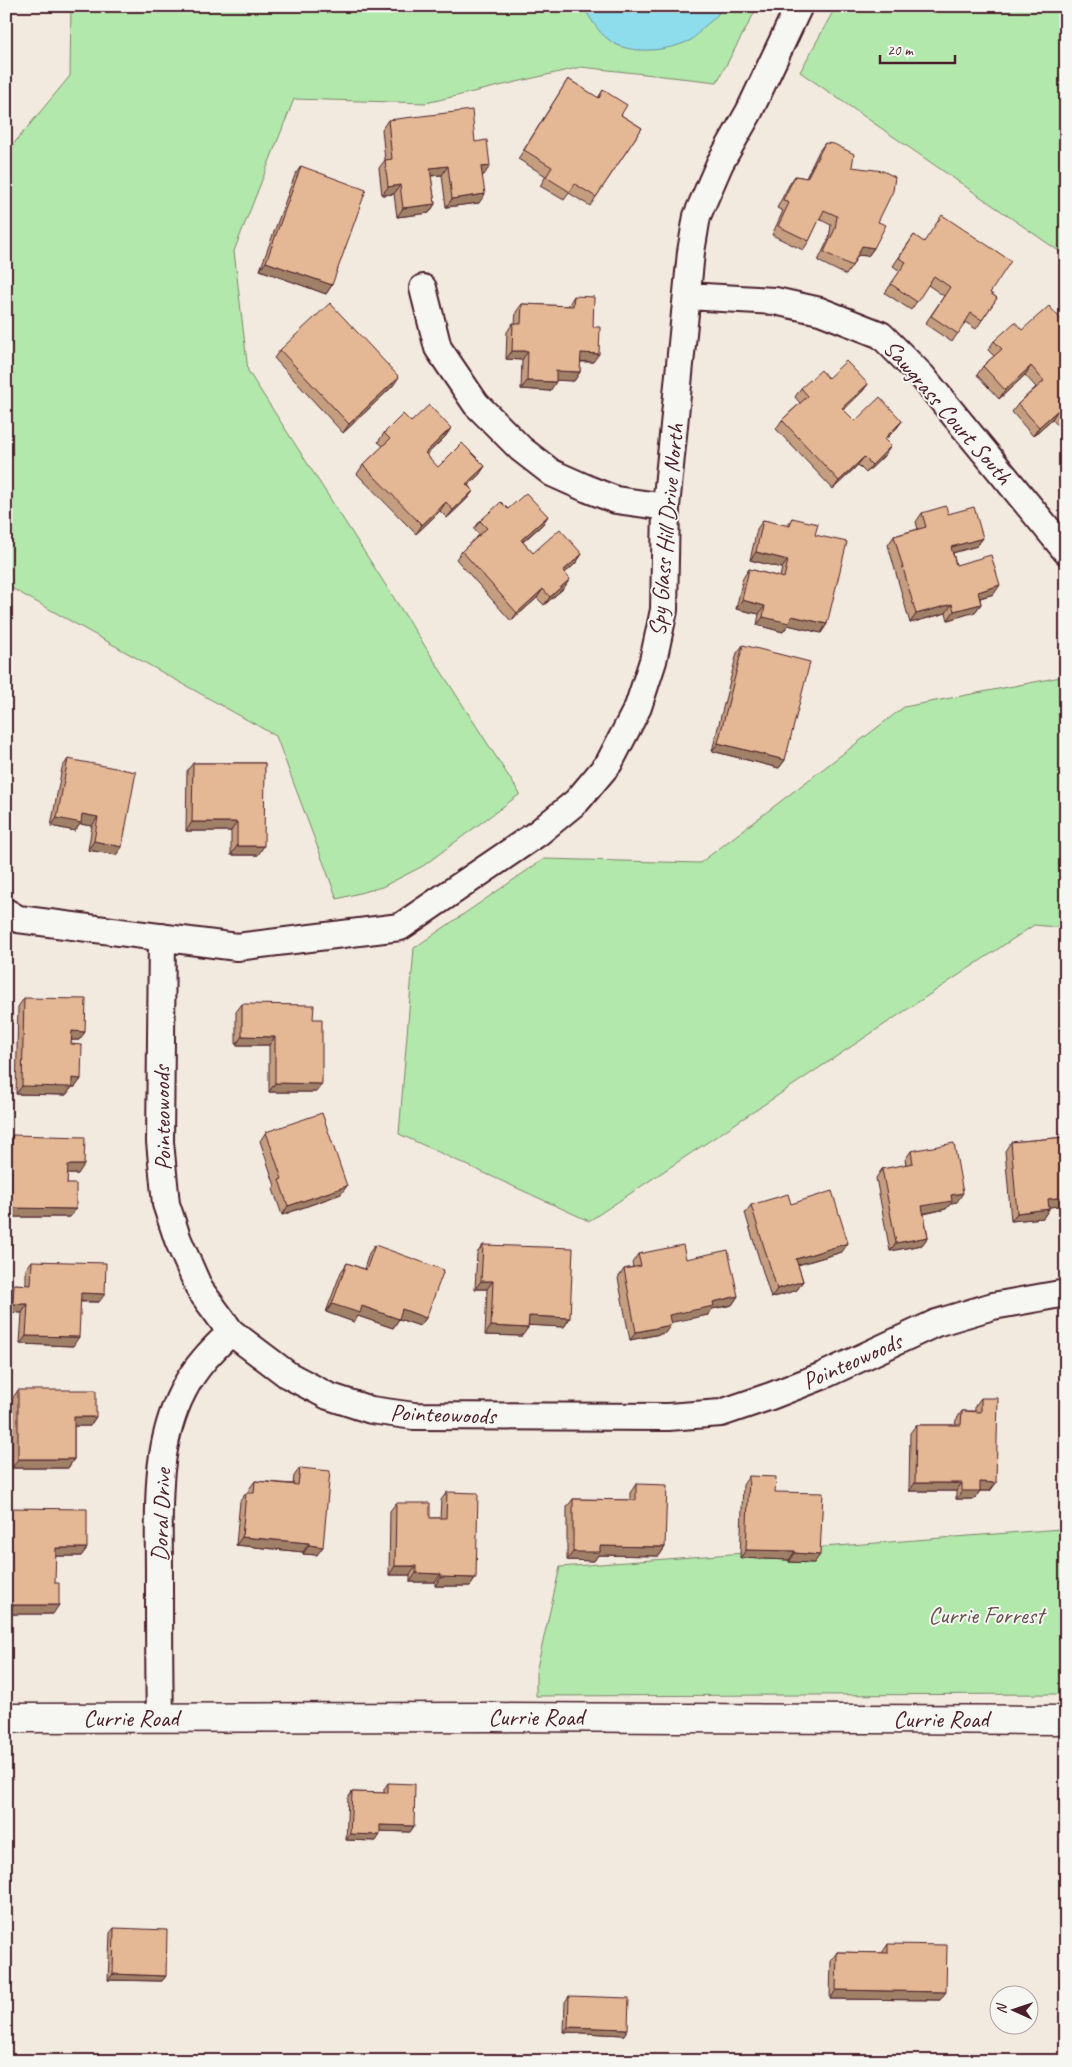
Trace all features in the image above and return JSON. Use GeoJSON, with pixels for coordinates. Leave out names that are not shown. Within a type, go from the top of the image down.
{"type":"FeatureCollection","features":[{"type":"Feature","properties":{"kind":"street","name":"Spy Glass Hill Drive North"},"geometry":{"type":"LineString","coordinates":[[6,912],[18,919],[237,947],[400,927],[538,833],[577,801],[609,763],[638,707],[653,661],[664,610],[666,507],[697,216],[720,163],[749,112],[799,6]]}},
{"type":"Feature","properties":{"kind":"street"},"geometry":{"type":"LineString","coordinates":[[423,288],[438,348],[476,404],[521,449],[552,473],[588,489],[616,500],[666,507]]}},
{"type":"Feature","properties":{"kind":"street","name":"Sawgrass Court South"},"geometry":{"type":"LineString","coordinates":[[687,296],[775,301],[820,311],[880,335],[922,376],[1066,551]]}},
{"type":"Feature","properties":{"kind":"street","name":"Pointeowoods"},"geometry":{"type":"LineString","coordinates":[[162,937],[160,1142],[166,1204],[178,1240],[200,1290],[231,1332],[288,1376],[328,1396],[371,1410],[414,1416],[668,1417],[721,1413],[822,1376],[936,1323],[993,1306],[1066,1293]]}},
{"type":"Feature","properties":{"kind":"street","name":"Doral Drive"},"geometry":{"type":"LineString","coordinates":[[160,1718],[159,1500],[164,1450],[174,1411],[183,1391],[202,1360],[231,1332]]}},
{"type":"Feature","properties":{"kind":"street","name":"Currie Road"},"geometry":{"type":"LineString","coordinates":[[6,1718],[492,1717],[1066,1720]]}},
{"type":"Feature","properties":{"kind":"green space"},"geometry":{"type":"Polygon","coordinates":[[[71,6],[758,6],[717,82],[581,67],[426,103],[294,99],[234,251],[248,371],[520,794],[423,866],[382,887],[337,899],[276,736],[6,585],[6,153],[70,76],[71,6]]]}},
{"type":"Feature","properties":{"kind":"green space"},"geometry":{"type":"Polygon","coordinates":[[[836,6],[1066,6],[1066,256],[800,72],[836,6]]]}},
{"type":"Feature","properties":{"kind":"green space"},"geometry":{"type":"Polygon","coordinates":[[[1066,676],[1066,928],[1034,925],[589,1221],[399,1134],[414,948],[544,859],[700,863],[904,707],[1066,676]]]}},
{"type":"Feature","properties":{"kind":"green space","name":"Currie Forrest"},"geometry":{"type":"Polygon","coordinates":[[[1066,1510],[1066,1694],[536,1696],[536,1672],[560,1567],[1061,1529],[1066,1510]]]}},
{"type":"Feature","properties":{"kind":"water"},"geometry":{"type":"Polygon","coordinates":[[[583,6],[722,6],[715,18],[691,40],[672,47],[638,50],[617,45],[605,37],[591,20],[583,6]]]}},
{"type":"Feature","properties":{"kind":"building"},"geometry":{"type":"Polygon","coordinates":[[[568,79],[599,98],[603,90],[627,105],[621,115],[642,128],[596,197],[575,184],[570,192],[546,177],[552,167],[524,150],[568,79]]]}},
{"type":"Feature","properties":{"kind":"building"},"geometry":{"type":"Polygon","coordinates":[[[472,110],[475,142],[487,140],[490,166],[481,167],[485,194],[452,199],[448,166],[430,168],[435,204],[403,208],[400,185],[388,187],[385,160],[392,159],[388,120],[472,110]]]}},
{"type":"Feature","properties":{"kind":"building"},"geometry":{"type":"Polygon","coordinates":[[[825,143],[834,144],[854,154],[852,167],[883,171],[895,177],[893,191],[878,222],[886,225],[874,248],[862,246],[852,266],[824,252],[835,229],[837,216],[824,210],[809,241],[778,226],[789,203],[783,200],[795,176],[807,178],[825,143]]]}},
{"type":"Feature","properties":{"kind":"building"},"geometry":{"type":"Polygon","coordinates":[[[301,166],[366,190],[332,285],[266,262],[301,166]]]}},
{"type":"Feature","properties":{"kind":"building"},"geometry":{"type":"Polygon","coordinates":[[[942,215],[1011,261],[990,293],[997,298],[982,320],[971,313],[958,334],[931,316],[950,287],[934,276],[917,302],[891,284],[906,262],[899,258],[914,235],[924,242],[942,215]]]}},
{"type":"Feature","properties":{"kind":"building"},"geometry":{"type":"Polygon","coordinates":[[[574,296],[594,297],[593,327],[600,327],[599,354],[581,353],[580,372],[556,371],[556,382],[527,381],[528,351],[512,351],[513,323],[521,324],[522,304],[573,306],[574,296]]]}},
{"type":"Feature","properties":{"kind":"building"},"geometry":{"type":"Polygon","coordinates":[[[330,303],[399,377],[349,424],[280,350],[330,303]]]}},
{"type":"Feature","properties":{"kind":"building"},"geometry":{"type":"Polygon","coordinates":[[[1049,306],[1066,325],[1066,417],[1058,410],[1039,427],[1018,404],[1044,381],[1031,366],[1005,390],[983,366],[1002,349],[994,341],[1015,322],[1022,330],[1049,306]]]}},
{"type":"Feature","properties":{"kind":"building"},"geometry":{"type":"Polygon","coordinates":[[[846,361],[868,384],[842,408],[855,421],[880,397],[902,421],[884,439],[891,446],[872,465],[864,457],[839,481],[782,420],[808,396],[801,388],[821,370],[828,378],[846,361]]]}},
{"type":"Feature","properties":{"kind":"building"},"geometry":{"type":"Polygon","coordinates":[[[429,405],[451,428],[425,453],[438,467],[462,443],[485,466],[466,484],[473,491],[453,510],[446,502],[422,525],[363,465],[390,439],[384,433],[403,414],[411,422],[429,405]]]}},
{"type":"Feature","properties":{"kind":"building"},"geometry":{"type":"Polygon","coordinates":[[[526,493],[548,516],[521,540],[533,553],[560,529],[582,554],[563,571],[570,579],[550,597],[543,589],[517,613],[462,551],[487,528],[480,521],[501,502],[508,509],[526,493]]]}},
{"type":"Feature","properties":{"kind":"building"},"geometry":{"type":"Polygon","coordinates":[[[946,506],[948,514],[974,507],[983,538],[951,547],[956,565],[991,555],[1000,585],[978,592],[981,604],[954,611],[952,604],[916,614],[894,536],[926,527],[922,513],[946,506]]]}},
{"type":"Feature","properties":{"kind":"building"},"geometry":{"type":"Polygon","coordinates":[[[792,518],[818,524],[815,535],[847,542],[827,624],[792,616],[789,623],[763,617],[765,606],[742,600],[749,569],[784,578],[788,560],[756,552],[763,520],[790,526],[792,518]]]}},
{"type":"Feature","properties":{"kind":"building"},"geometry":{"type":"Polygon","coordinates":[[[743,645],[810,662],[785,760],[718,743],[743,645]]]}},
{"type":"Feature","properties":{"kind":"building"},"geometry":{"type":"Polygon","coordinates":[[[6,740],[12,743],[6,757],[6,740]]]}},
{"type":"Feature","properties":{"kind":"building"},"geometry":{"type":"Polygon","coordinates":[[[68,759],[136,772],[122,847],[94,841],[98,817],[82,814],[81,823],[57,818],[68,759]]]}},
{"type":"Feature","properties":{"kind":"building"},"geometry":{"type":"Polygon","coordinates":[[[193,763],[265,763],[264,846],[237,846],[237,822],[192,822],[193,763]]]}},
{"type":"Feature","properties":{"kind":"building"},"geometry":{"type":"Polygon","coordinates":[[[24,998],[86,999],[85,1032],[72,1031],[71,1044],[82,1045],[81,1079],[72,1078],[72,1087],[22,1086],[24,998]]]}},
{"type":"Feature","properties":{"kind":"building"},"geometry":{"type":"Polygon","coordinates":[[[242,1004],[314,1005],[313,1019],[322,1019],[322,1084],[275,1083],[275,1037],[242,1036],[242,1004]]]}},
{"type":"Feature","properties":{"kind":"building"},"geometry":{"type":"Polygon","coordinates":[[[322,1113],[347,1186],[288,1206],[279,1180],[282,1179],[266,1132],[322,1113]]]}},
{"type":"Feature","properties":{"kind":"building"},"geometry":{"type":"Polygon","coordinates":[[[12,1135],[85,1137],[84,1165],[68,1165],[67,1184],[76,1184],[76,1209],[11,1208],[12,1135]]]}},
{"type":"Feature","properties":{"kind":"building"},"geometry":{"type":"Polygon","coordinates":[[[1066,1137],[1066,1197],[1048,1199],[1049,1209],[1017,1213],[1011,1142],[1066,1137]]]}},
{"type":"Feature","properties":{"kind":"building"},"geometry":{"type":"Polygon","coordinates":[[[954,1143],[963,1193],[951,1195],[952,1201],[922,1206],[928,1237],[896,1243],[882,1169],[913,1163],[911,1151],[954,1143]]]}},
{"type":"Feature","properties":{"kind":"building"},"geometry":{"type":"Polygon","coordinates":[[[832,1191],[848,1243],[796,1259],[803,1281],[777,1289],[751,1205],[788,1194],[791,1204],[832,1191]]]}},
{"type":"Feature","properties":{"kind":"building"},"geometry":{"type":"Polygon","coordinates":[[[375,1245],[444,1270],[426,1318],[402,1309],[399,1319],[362,1306],[360,1313],[332,1304],[347,1263],[366,1270],[375,1245]]]}},
{"type":"Feature","properties":{"kind":"building"},"geometry":{"type":"Polygon","coordinates":[[[483,1245],[573,1248],[570,1318],[529,1316],[528,1328],[491,1326],[493,1281],[481,1281],[483,1245]]]}},
{"type":"Feature","properties":{"kind":"building"},"geometry":{"type":"Polygon","coordinates":[[[683,1245],[686,1259],[728,1250],[738,1296],[713,1302],[714,1306],[669,1315],[671,1325],[636,1332],[624,1269],[641,1266],[638,1254],[683,1245]]]}},
{"type":"Feature","properties":{"kind":"building"},"geometry":{"type":"Polygon","coordinates":[[[32,1261],[106,1263],[105,1294],[81,1293],[79,1337],[26,1336],[28,1304],[13,1304],[14,1284],[31,1285],[32,1261]]]}},
{"type":"Feature","properties":{"kind":"building"},"geometry":{"type":"Polygon","coordinates":[[[18,1390],[96,1390],[96,1417],[74,1417],[74,1459],[18,1459],[18,1390]]]}},
{"type":"Feature","properties":{"kind":"building"},"geometry":{"type":"Polygon","coordinates":[[[981,1398],[998,1398],[996,1483],[980,1482],[980,1491],[962,1491],[962,1483],[915,1483],[916,1425],[961,1425],[962,1411],[981,1412],[981,1398]]]}},
{"type":"Feature","properties":{"kind":"building"},"geometry":{"type":"Polygon","coordinates":[[[300,1468],[330,1471],[323,1547],[309,1545],[309,1543],[242,1537],[246,1493],[254,1493],[255,1481],[298,1485],[300,1468]]]}},
{"type":"Feature","properties":{"kind":"building"},"geometry":{"type":"Polygon","coordinates":[[[749,1476],[776,1477],[775,1492],[823,1493],[820,1555],[795,1553],[795,1551],[746,1550],[749,1476]]]}},
{"type":"Feature","properties":{"kind":"building"},"geometry":{"type":"Polygon","coordinates":[[[636,1484],[667,1485],[665,1547],[600,1546],[600,1552],[573,1552],[573,1499],[636,1500],[636,1484]]]}},
{"type":"Feature","properties":{"kind":"building"},"geometry":{"type":"Polygon","coordinates":[[[447,1492],[478,1493],[476,1578],[441,1577],[441,1574],[416,1573],[416,1566],[395,1566],[396,1503],[430,1503],[430,1518],[446,1518],[447,1492]]]}},
{"type":"Feature","properties":{"kind":"building"},"geometry":{"type":"Polygon","coordinates":[[[6,1508],[87,1509],[87,1548],[56,1548],[55,1583],[59,1583],[59,1605],[7,1605],[6,1508]]]}},
{"type":"Feature","properties":{"kind":"building"},"geometry":{"type":"Polygon","coordinates":[[[388,1783],[415,1784],[414,1826],[380,1825],[380,1835],[350,1834],[352,1792],[388,1793],[388,1783]]]}},
{"type":"Feature","properties":{"kind":"building"},"geometry":{"type":"Polygon","coordinates":[[[114,1928],[167,1930],[166,1976],[113,1974],[114,1928]]]}},
{"type":"Feature","properties":{"kind":"building"},"geometry":{"type":"Polygon","coordinates":[[[888,1944],[947,1945],[946,1992],[836,1990],[837,1952],[888,1953],[888,1944]]]}},
{"type":"Feature","properties":{"kind":"building"},"geometry":{"type":"Polygon","coordinates":[[[569,1996],[629,1998],[628,2029],[568,2027],[569,1996]]]}}]}
